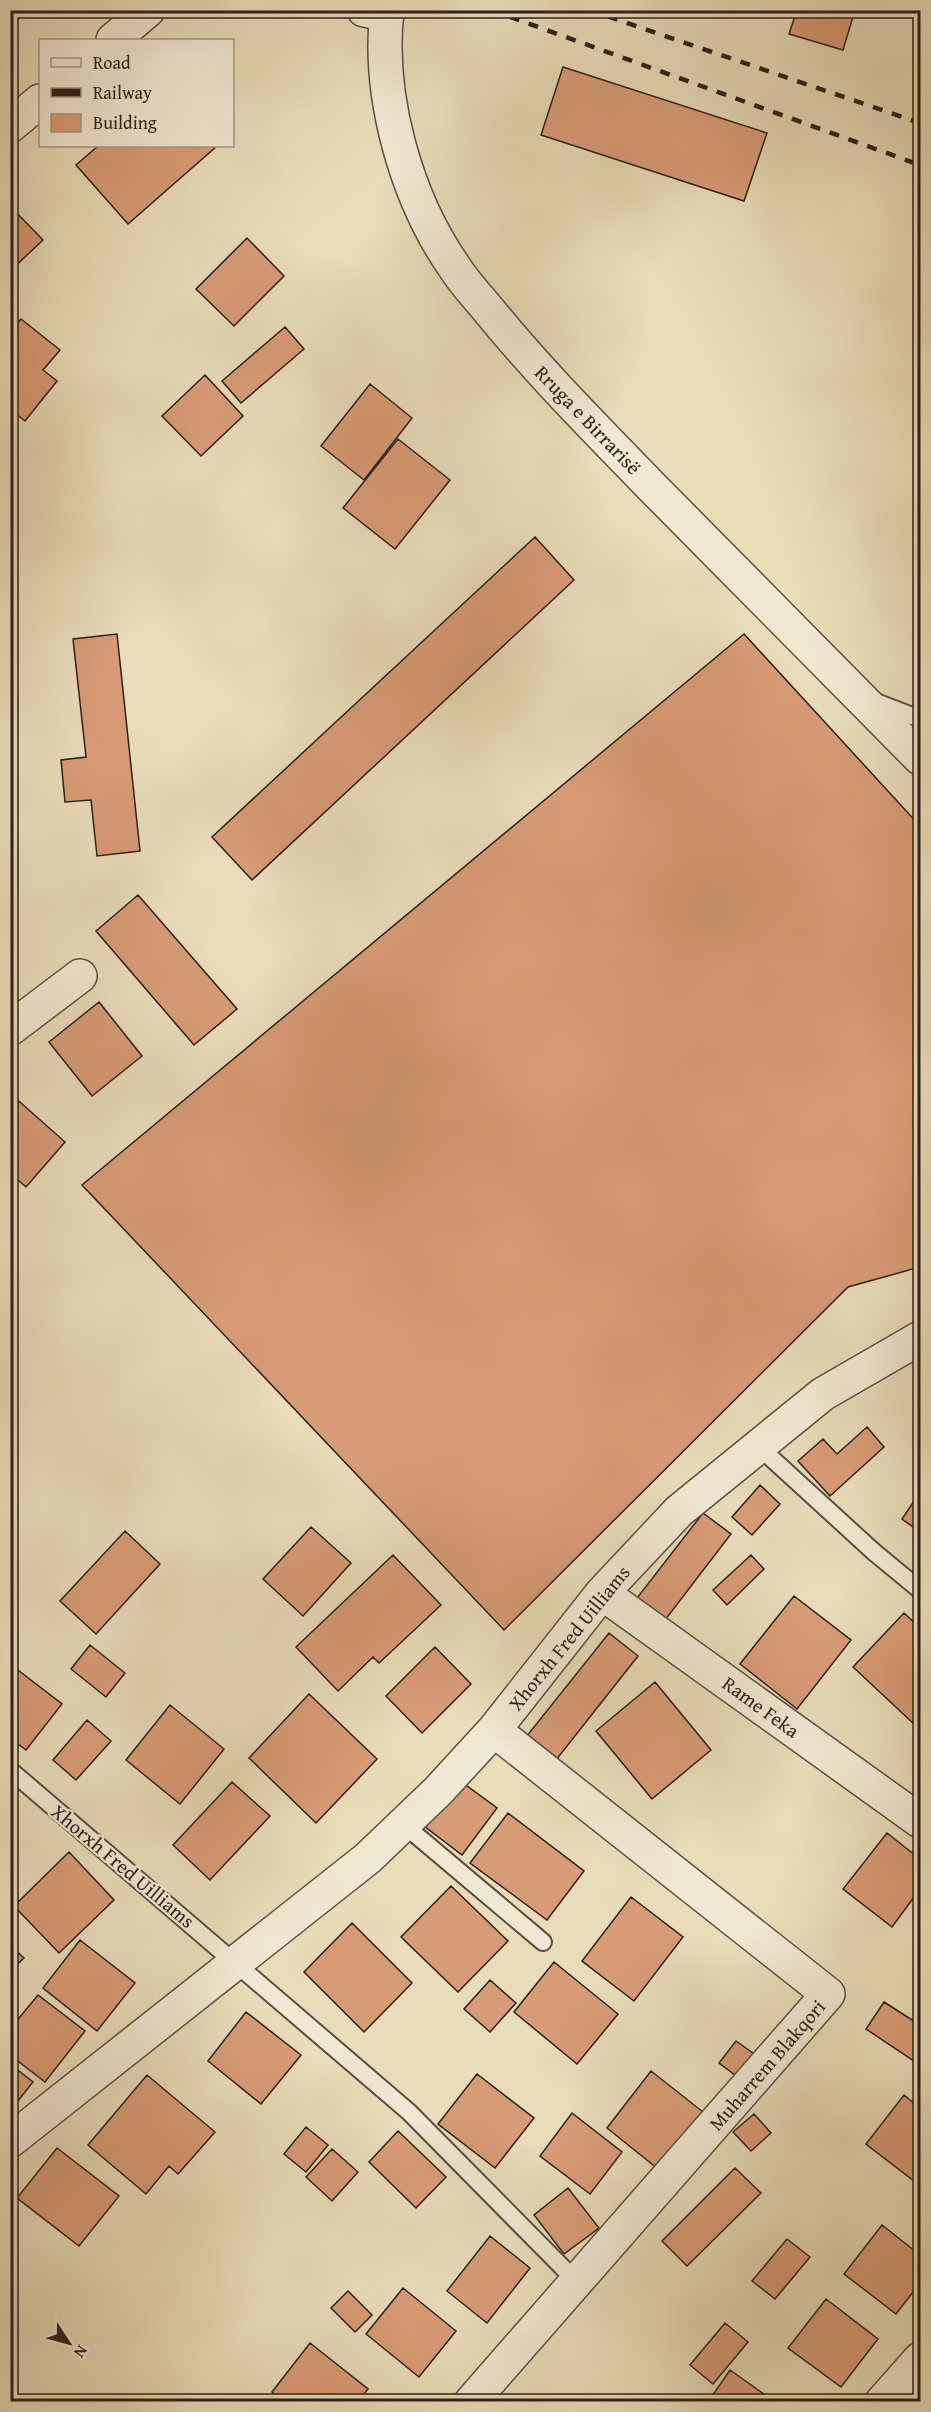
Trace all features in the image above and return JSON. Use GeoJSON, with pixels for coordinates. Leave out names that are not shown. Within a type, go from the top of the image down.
{"type":"FeatureCollection","features":[{"type":"Feature","properties":{"kind":"street"},"geometry":{"type":"LineString","coordinates":[[114,39],[148,10]]}},
{"type":"Feature","properties":{"kind":"street","name":"Rruga e Birrarisë"},"geometry":{"type":"LineString","coordinates":[[379,12],[385,35],[388,85],[395,133],[405,169],[423,211],[454,268],[566,399],[921,758]]}},
{"type":"Feature","properties":{"kind":"street"},"geometry":{"type":"LineString","coordinates":[[10,126],[39,102]]}},
{"type":"Feature","properties":{"kind":"street"},"geometry":{"type":"LineString","coordinates":[[10,1029],[80,976]]}},
{"type":"Feature","properties":{"kind":"street","name":"Xhorxh Fred Uilliams"},"geometry":{"type":"LineString","coordinates":[[13,2134],[368,1858],[438,1791],[494,1730],[602,1593],[679,1511],[823,1394],[921,1338]]}},
{"type":"Feature","properties":{"kind":"street","name":"Rame Feka"},"geometry":{"type":"LineString","coordinates":[[602,1593],[921,1821]]}},
{"type":"Feature","properties":{"kind":"street","name":"Muharrem Blakqori"},"geometry":{"type":"LineString","coordinates":[[471,2402],[828,1994],[494,1730]]}},
{"type":"Feature","properties":{"kind":"street"},"geometry":{"type":"LineString","coordinates":[[882,2402],[921,2359]]}},
{"type":"Feature","properties":{"kind":"lane"},"geometry":{"type":"LineString","coordinates":[[858,695],[921,719]]}},
{"type":"Feature","properties":{"kind":"lane"},"geometry":{"type":"LineString","coordinates":[[758,1446],[874,1551],[921,1590]]}},
{"type":"Feature","properties":{"kind":"lane","name":"Xhorxh Fred Uilliams"},"geometry":{"type":"LineString","coordinates":[[10,1770],[409,2112],[577,2282]]}},
{"type":"Feature","properties":{"kind":"lane"},"geometry":{"type":"LineString","coordinates":[[404,1824],[543,1942]]}},
{"type":"Feature","properties":{"kind":"building"},"geometry":{"type":"Polygon","coordinates":[[[797,10],[855,10],[843,50],[789,34],[797,10]]]}},
{"type":"Feature","properties":{"kind":"building"},"geometry":{"type":"Polygon","coordinates":[[[563,67],[767,133],[744,201],[541,135],[563,67]]]}},
{"type":"Feature","properties":{"kind":"building"},"geometry":{"type":"Polygon","coordinates":[[[97,147],[216,147],[128,224],[76,165],[97,147]]]}},
{"type":"Feature","properties":{"kind":"building"},"geometry":{"type":"Polygon","coordinates":[[[10,206],[43,240],[10,271],[10,206]]]}},
{"type":"Feature","properties":{"kind":"building"},"geometry":{"type":"Polygon","coordinates":[[[247,238],[284,276],[234,326],[196,289],[247,238]]]}},
{"type":"Feature","properties":{"kind":"building"},"geometry":{"type":"Polygon","coordinates":[[[21,319],[60,350],[43,370],[57,381],[25,421],[10,409],[10,332],[21,319]]]}},
{"type":"Feature","properties":{"kind":"building"},"geometry":{"type":"Polygon","coordinates":[[[285,327],[304,349],[241,403],[222,381],[285,327]]]}},
{"type":"Feature","properties":{"kind":"building"},"geometry":{"type":"Polygon","coordinates":[[[205,375],[243,416],[201,456],[162,416],[205,375]]]}},
{"type":"Feature","properties":{"kind":"building"},"geometry":{"type":"Polygon","coordinates":[[[370,384],[412,418],[364,480],[321,446],[370,384]]]}},
{"type":"Feature","properties":{"kind":"building"},"geometry":{"type":"Polygon","coordinates":[[[398,439],[450,480],[395,549],[343,508],[398,439]]]}},
{"type":"Feature","properties":{"kind":"building"},"geometry":{"type":"Polygon","coordinates":[[[535,537],[574,580],[252,880],[212,837],[535,537]]]}},
{"type":"Feature","properties":{"kind":"building"},"geometry":{"type":"Polygon","coordinates":[[[117,634],[140,851],[97,856],[91,800],[65,802],[61,760],[86,757],[73,639],[117,634]]]}},
{"type":"Feature","properties":{"kind":"building"},"geometry":{"type":"Polygon","coordinates":[[[744,634],[920,826],[920,1267],[848,1287],[504,1630],[82,1185],[744,634]]]}},
{"type":"Feature","properties":{"kind":"building"},"geometry":{"type":"Polygon","coordinates":[[[138,895],[237,1009],[194,1045],[96,931],[138,895]]]}},
{"type":"Feature","properties":{"kind":"building"},"geometry":{"type":"Polygon","coordinates":[[[99,1002],[142,1056],[92,1096],[49,1042],[99,1002]]]}},
{"type":"Feature","properties":{"kind":"building"},"geometry":{"type":"Polygon","coordinates":[[[12,1095],[65,1142],[26,1187],[10,1173],[12,1095]]]}},
{"type":"Feature","properties":{"kind":"building"},"geometry":{"type":"Polygon","coordinates":[[[867,1427],[884,1447],[830,1496],[798,1461],[823,1439],[837,1454],[867,1427]]]}},
{"type":"Feature","properties":{"kind":"building"},"geometry":{"type":"Polygon","coordinates":[[[760,1485],[780,1504],[752,1535],[732,1517],[760,1485]]]}},
{"type":"Feature","properties":{"kind":"building"},"geometry":{"type":"Polygon","coordinates":[[[920,1492],[920,1532],[902,1519],[920,1492]]]}},
{"type":"Feature","properties":{"kind":"building"},"geometry":{"type":"Polygon","coordinates":[[[703,1513],[731,1534],[665,1620],[637,1598],[703,1513]]]}},
{"type":"Feature","properties":{"kind":"building"},"geometry":{"type":"Polygon","coordinates":[[[311,1527],[351,1563],[303,1616],[263,1579],[311,1527]]]}},
{"type":"Feature","properties":{"kind":"building"},"geometry":{"type":"Polygon","coordinates":[[[125,1531],[160,1564],[96,1634],[60,1601],[125,1531]]]}},
{"type":"Feature","properties":{"kind":"building"},"geometry":{"type":"Polygon","coordinates":[[[393,1555],[441,1605],[379,1663],[373,1657],[338,1691],[296,1647],[393,1555]]]}},
{"type":"Feature","properties":{"kind":"building"},"geometry":{"type":"Polygon","coordinates":[[[751,1555],[764,1569],[727,1605],[713,1590],[751,1555]]]}},
{"type":"Feature","properties":{"kind":"building"},"geometry":{"type":"Polygon","coordinates":[[[794,1596],[851,1640],[797,1709],[740,1664],[794,1596]]]}},
{"type":"Feature","properties":{"kind":"building"},"geometry":{"type":"Polygon","coordinates":[[[904,1613],[920,1628],[920,1720],[915,1725],[853,1667],[904,1613]]]}},
{"type":"Feature","properties":{"kind":"building"},"geometry":{"type":"Polygon","coordinates":[[[609,1633],[638,1656],[556,1760],[526,1737],[609,1633]]]}},
{"type":"Feature","properties":{"kind":"building"},"geometry":{"type":"Polygon","coordinates":[[[90,1645],[125,1673],[106,1697],[71,1669],[90,1645]]]}},
{"type":"Feature","properties":{"kind":"building"},"geometry":{"type":"Polygon","coordinates":[[[435,1647],[471,1684],[422,1733],[386,1696],[435,1647]]]}},
{"type":"Feature","properties":{"kind":"building"},"geometry":{"type":"Polygon","coordinates":[[[10,1664],[62,1704],[26,1750],[10,1738],[10,1664]]]}},
{"type":"Feature","properties":{"kind":"building"},"geometry":{"type":"Polygon","coordinates":[[[655,1682],[711,1750],[652,1799],[596,1731],[655,1682]]]}},
{"type":"Feature","properties":{"kind":"building"},"geometry":{"type":"Polygon","coordinates":[[[309,1694],[377,1759],[316,1823],[249,1758],[309,1694]]]}},
{"type":"Feature","properties":{"kind":"building"},"geometry":{"type":"Polygon","coordinates":[[[170,1705],[224,1749],[180,1804],[126,1760],[170,1705]]]}},
{"type":"Feature","properties":{"kind":"building"},"geometry":{"type":"Polygon","coordinates":[[[87,1720],[111,1741],[76,1780],[53,1760],[87,1720]]]}},
{"type":"Feature","properties":{"kind":"building"},"geometry":{"type":"Polygon","coordinates":[[[459,1780],[497,1808],[462,1855],[424,1826],[459,1780]]]}},
{"type":"Feature","properties":{"kind":"building"},"geometry":{"type":"Polygon","coordinates":[[[232,1782],[270,1816],[210,1880],[173,1845],[232,1782]]]}},
{"type":"Feature","properties":{"kind":"building"},"geometry":{"type":"Polygon","coordinates":[[[508,1813],[584,1871],[547,1920],[470,1863],[508,1813]]]}},
{"type":"Feature","properties":{"kind":"building"},"geometry":{"type":"Polygon","coordinates":[[[887,1833],[920,1859],[920,1889],[892,1927],[843,1889],[887,1833]]]}},
{"type":"Feature","properties":{"kind":"building"},"geometry":{"type":"Polygon","coordinates":[[[69,1852],[114,1900],[59,1953],[14,1906],[69,1852]]]}},
{"type":"Feature","properties":{"kind":"building"},"geometry":{"type":"Polygon","coordinates":[[[451,1886],[508,1941],[458,1992],[401,1937],[451,1886]]]}},
{"type":"Feature","properties":{"kind":"building"},"geometry":{"type":"Polygon","coordinates":[[[631,1897],[683,1937],[634,2001],[582,1961],[631,1897]]]}},
{"type":"Feature","properties":{"kind":"building"},"geometry":{"type":"Polygon","coordinates":[[[352,1923],[412,1983],[364,2032],[304,1972],[352,1923]]]}},
{"type":"Feature","properties":{"kind":"building"},"geometry":{"type":"Polygon","coordinates":[[[80,1940],[135,1983],[97,2031],[43,1988],[80,1940]]]}},
{"type":"Feature","properties":{"kind":"building"},"geometry":{"type":"Polygon","coordinates":[[[10,1945],[24,1958],[10,1971],[10,1945]]]}},
{"type":"Feature","properties":{"kind":"building"},"geometry":{"type":"Polygon","coordinates":[[[554,1962],[618,2014],[577,2064],[514,2012],[554,1962]]]}},
{"type":"Feature","properties":{"kind":"building"},"geometry":{"type":"Polygon","coordinates":[[[490,1980],[516,2003],[490,2032],[464,2009],[490,1980]]]}},
{"type":"Feature","properties":{"kind":"building"},"geometry":{"type":"Polygon","coordinates":[[[38,1995],[85,2031],[45,2082],[10,2055],[10,2029],[38,1995]]]}},
{"type":"Feature","properties":{"kind":"building"},"geometry":{"type":"Polygon","coordinates":[[[884,2002],[920,2025],[920,2065],[866,2029],[884,2002]]]}},
{"type":"Feature","properties":{"kind":"building"},"geometry":{"type":"Polygon","coordinates":[[[246,2012],[301,2055],[261,2104],[208,2061],[246,2012]]]}},
{"type":"Feature","properties":{"kind":"building"},"geometry":{"type":"Polygon","coordinates":[[[736,2041],[757,2056],[739,2078],[719,2063],[736,2041]]]}},
{"type":"Feature","properties":{"kind":"building"},"geometry":{"type":"Polygon","coordinates":[[[10,2064],[33,2082],[10,2111],[10,2064]]]}},
{"type":"Feature","properties":{"kind":"building"},"geometry":{"type":"Polygon","coordinates":[[[651,2071],[703,2112],[658,2169],[607,2128],[651,2071]]]}},
{"type":"Feature","properties":{"kind":"building"},"geometry":{"type":"Polygon","coordinates":[[[477,2074],[534,2118],[495,2168],[438,2124],[477,2074]]]}},
{"type":"Feature","properties":{"kind":"building"},"geometry":{"type":"Polygon","coordinates":[[[147,2075],[215,2132],[178,2174],[169,2166],[146,2194],[88,2145],[147,2075]]]}},
{"type":"Feature","properties":{"kind":"building"},"geometry":{"type":"Polygon","coordinates":[[[904,2095],[920,2108],[920,2180],[918,2184],[866,2144],[904,2095]]]}},
{"type":"Feature","properties":{"kind":"building"},"geometry":{"type":"Polygon","coordinates":[[[572,2113],[622,2152],[590,2194],[540,2156],[572,2113]]]}},
{"type":"Feature","properties":{"kind":"building"},"geometry":{"type":"Polygon","coordinates":[[[754,2114],[771,2133],[751,2151],[733,2132],[754,2114]]]}},
{"type":"Feature","properties":{"kind":"building"},"geometry":{"type":"Polygon","coordinates":[[[306,2127],[328,2145],[306,2172],[284,2154],[306,2127]]]}},
{"type":"Feature","properties":{"kind":"building"},"geometry":{"type":"Polygon","coordinates":[[[398,2131],[446,2177],[416,2208],[369,2162],[398,2131]]]}},
{"type":"Feature","properties":{"kind":"building"},"geometry":{"type":"Polygon","coordinates":[[[57,2148],[119,2196],[79,2246],[17,2198],[57,2148]]]}},
{"type":"Feature","properties":{"kind":"building"},"geometry":{"type":"Polygon","coordinates":[[[332,2149],[358,2172],[332,2201],[306,2177],[332,2149]]]}},
{"type":"Feature","properties":{"kind":"building"},"geometry":{"type":"Polygon","coordinates":[[[735,2168],[761,2193],[687,2266],[662,2241],[735,2168]]]}},
{"type":"Feature","properties":{"kind":"building"},"geometry":{"type":"Polygon","coordinates":[[[568,2188],[599,2228],[564,2254],[534,2215],[568,2188]]]}},
{"type":"Feature","properties":{"kind":"building"},"geometry":{"type":"Polygon","coordinates":[[[882,2225],[920,2255],[920,2283],[896,2314],[844,2274],[882,2225]]]}},
{"type":"Feature","properties":{"kind":"building"},"geometry":{"type":"Polygon","coordinates":[[[490,2236],[530,2268],[487,2323],[447,2291],[490,2236]]]}},
{"type":"Feature","properties":{"kind":"building"},"geometry":{"type":"Polygon","coordinates":[[[787,2239],[810,2257],[775,2299],[752,2281],[787,2239]]]}},
{"type":"Feature","properties":{"kind":"building"},"geometry":{"type":"Polygon","coordinates":[[[403,2288],[456,2331],[419,2377],[366,2334],[403,2288]]]}},
{"type":"Feature","properties":{"kind":"building"},"geometry":{"type":"Polygon","coordinates":[[[348,2291],[372,2315],[355,2332],[331,2308],[348,2291]]]}},
{"type":"Feature","properties":{"kind":"building"},"geometry":{"type":"Polygon","coordinates":[[[826,2299],[878,2339],[841,2387],[788,2348],[826,2299]]]}},
{"type":"Feature","properties":{"kind":"building"},"geometry":{"type":"Polygon","coordinates":[[[725,2323],[748,2342],[713,2384],[690,2365],[725,2323]]]}},
{"type":"Feature","properties":{"kind":"building"},"geometry":{"type":"Polygon","coordinates":[[[310,2343],[368,2389],[358,2402],[284,2402],[272,2392],[310,2343]]]}},
{"type":"Feature","properties":{"kind":"building"},"geometry":{"type":"Polygon","coordinates":[[[730,2370],[775,2402],[708,2402],[730,2370]]]}},
{"type":"Feature","properties":{"kind":"railway"},"geometry":{"type":"LineString","coordinates":[[491,10],[920,165]]}},
{"type":"Feature","properties":{"kind":"railway"},"geometry":{"type":"LineString","coordinates":[[589,10],[920,123]]}}]}
